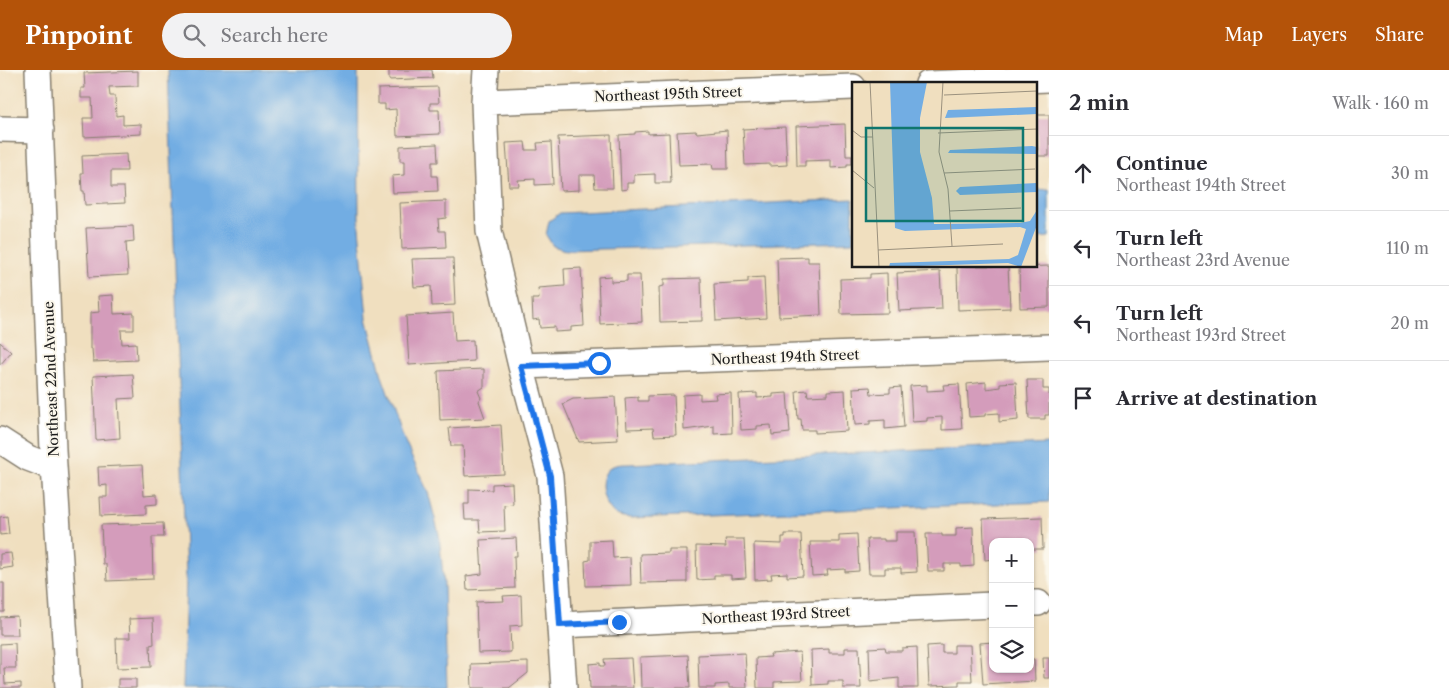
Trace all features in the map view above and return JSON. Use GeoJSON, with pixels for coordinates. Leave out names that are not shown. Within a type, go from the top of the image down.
{"type":"FeatureCollection","features":[{"type":"Feature","properties":{"kind":"street","name":"Northeast 22nd Avenue"},"geometry":{"type":"LineString","coordinates":[[38,70],[54,468],[68,688]]}},
{"type":"Feature","properties":{"kind":"street"},"geometry":{"type":"LineString","coordinates":[[486,70],[484,102],[489,231],[521,366],[550,476],[564,688]]}},
{"type":"Feature","properties":{"kind":"street"},"geometry":{"type":"LineString","coordinates":[[976,82],[1049,79]]}},
{"type":"Feature","properties":{"kind":"street","name":"Northeast 195th Street"},"geometry":{"type":"LineString","coordinates":[[484,102],[852,87]]}},
{"type":"Feature","properties":{"kind":"street"},"geometry":{"type":"LineString","coordinates":[[0,129],[41,130]]}},
{"type":"Feature","properties":{"kind":"street","name":"Northeast 194th Street"},"geometry":{"type":"LineString","coordinates":[[521,366],[1049,347]]}},
{"type":"Feature","properties":{"kind":"street"},"geometry":{"type":"LineString","coordinates":[[0,440],[28,458],[54,468]]}},
{"type":"Feature","properties":{"kind":"street","name":"Northeast 193rd Street"},"geometry":{"type":"LineString","coordinates":[[560,625],[989,605]]}},
{"type":"Feature","properties":{"kind":"water"},"geometry":{"type":"Polygon","coordinates":[[[168,70],[358,70],[359,227],[367,318],[382,376],[406,445],[428,492],[439,534],[444,585],[447,688],[183,688],[186,577],[168,70]]]}},
{"type":"Feature","properties":{"kind":"water"},"geometry":{"type":"Polygon","coordinates":[[[1049,189],[1049,237],[1036,238],[1036,190],[1049,189]]]}},
{"type":"Feature","properties":{"kind":"water"},"geometry":{"type":"Polygon","coordinates":[[[852,199],[852,242],[565,250],[553,246],[546,235],[549,221],[560,213],[852,199]]]}},
{"type":"Feature","properties":{"kind":"water"},"geometry":{"type":"Polygon","coordinates":[[[1049,444],[1049,502],[630,518],[617,515],[610,509],[602,490],[602,483],[607,470],[620,464],[1049,444]]]}},
{"type":"Feature","properties":{"kind":"building"},"geometry":{"type":"Polygon","coordinates":[[[389,70],[432,70],[433,78],[389,80],[389,70]]]}},
{"type":"Feature","properties":{"kind":"building"},"geometry":{"type":"Polygon","coordinates":[[[138,71],[138,86],[109,87],[110,96],[115,96],[116,116],[123,115],[123,125],[141,124],[141,134],[84,137],[83,118],[93,118],[92,98],[81,98],[81,88],[85,88],[84,73],[138,71]]]}},
{"type":"Feature","properties":{"kind":"building"},"geometry":{"type":"Polygon","coordinates":[[[438,87],[439,103],[430,103],[430,110],[439,110],[440,134],[397,136],[396,109],[385,110],[385,104],[378,104],[378,89],[438,87]]]}},
{"type":"Feature","properties":{"kind":"building"},"geometry":{"type":"Polygon","coordinates":[[[1036,115],[1049,115],[1049,156],[1038,156],[1036,115]]]}},
{"type":"Feature","properties":{"kind":"building"},"geometry":{"type":"Polygon","coordinates":[[[845,124],[846,156],[852,156],[852,164],[847,164],[847,167],[831,168],[831,160],[805,161],[805,166],[797,166],[796,126],[845,124]]]}},
{"type":"Feature","properties":{"kind":"building"},"geometry":{"type":"Polygon","coordinates":[[[785,127],[787,165],[745,165],[743,129],[785,127]]]}},
{"type":"Feature","properties":{"kind":"building"},"geometry":{"type":"Polygon","coordinates":[[[727,130],[728,169],[713,169],[712,164],[679,165],[677,132],[696,131],[697,133],[727,130]]]}},
{"type":"Feature","properties":{"kind":"building"},"geometry":{"type":"Polygon","coordinates":[[[648,131],[648,134],[669,133],[671,183],[655,183],[655,174],[634,175],[634,183],[627,183],[627,189],[621,190],[619,135],[648,131]]]}},
{"type":"Feature","properties":{"kind":"building"},"geometry":{"type":"Polygon","coordinates":[[[611,135],[613,188],[595,188],[594,175],[579,175],[579,190],[561,191],[558,137],[611,135]]]}},
{"type":"Feature","properties":{"kind":"building"},"geometry":{"type":"Polygon","coordinates":[[[525,142],[526,150],[538,150],[537,143],[551,142],[553,184],[535,185],[535,179],[518,180],[519,186],[509,186],[506,143],[525,142]]]}},
{"type":"Feature","properties":{"kind":"building"},"geometry":{"type":"Polygon","coordinates":[[[437,144],[438,162],[432,162],[432,176],[437,176],[438,191],[393,193],[392,176],[404,175],[404,161],[400,161],[400,146],[437,144]]]}},
{"type":"Feature","properties":{"kind":"building"},"geometry":{"type":"Polygon","coordinates":[[[126,154],[127,171],[111,171],[111,187],[124,187],[125,203],[85,205],[84,191],[82,191],[82,156],[126,154]]]}},
{"type":"Feature","properties":{"kind":"building"},"geometry":{"type":"Polygon","coordinates":[[[446,201],[446,218],[438,219],[439,231],[445,231],[446,247],[402,249],[400,203],[446,201]]]}},
{"type":"Feature","properties":{"kind":"building"},"geometry":{"type":"Polygon","coordinates":[[[133,226],[134,241],[126,242],[128,275],[89,277],[86,228],[133,226]]]}},
{"type":"Feature","properties":{"kind":"building"},"geometry":{"type":"Polygon","coordinates":[[[808,257],[808,262],[819,262],[821,315],[779,317],[777,258],[808,257]]]}},
{"type":"Feature","properties":{"kind":"building"},"geometry":{"type":"Polygon","coordinates":[[[453,258],[455,305],[432,306],[431,286],[414,287],[412,259],[453,258]]]}},
{"type":"Feature","properties":{"kind":"building"},"geometry":{"type":"Polygon","coordinates":[[[1036,266],[1049,266],[1049,307],[1020,308],[1019,268],[1036,268],[1036,266]]]}},
{"type":"Feature","properties":{"kind":"building"},"geometry":{"type":"Polygon","coordinates":[[[581,268],[584,326],[571,327],[571,331],[555,332],[555,327],[540,328],[539,319],[533,320],[532,299],[539,299],[538,288],[565,286],[564,269],[581,268]]]}},
{"type":"Feature","properties":{"kind":"building"},"geometry":{"type":"Polygon","coordinates":[[[957,268],[1008,268],[1010,308],[958,310],[957,268]]]}},
{"type":"Feature","properties":{"kind":"building"},"geometry":{"type":"Polygon","coordinates":[[[940,271],[942,309],[899,311],[897,273],[940,271]]]}},
{"type":"Feature","properties":{"kind":"building"},"geometry":{"type":"Polygon","coordinates":[[[887,273],[888,313],[841,314],[840,279],[870,278],[870,274],[887,273]]]}},
{"type":"Feature","properties":{"kind":"building"},"geometry":{"type":"Polygon","coordinates":[[[627,275],[640,275],[642,322],[600,324],[598,277],[611,276],[611,282],[627,281],[627,275]]]}},
{"type":"Feature","properties":{"kind":"building"},"geometry":{"type":"Polygon","coordinates":[[[764,277],[766,318],[716,321],[714,284],[748,282],[748,278],[764,277]]]}},
{"type":"Feature","properties":{"kind":"building"},"geometry":{"type":"Polygon","coordinates":[[[701,278],[702,321],[660,322],[659,287],[664,286],[664,279],[701,278]]]}},
{"type":"Feature","properties":{"kind":"building"},"geometry":{"type":"Polygon","coordinates":[[[113,295],[114,314],[134,313],[134,330],[121,330],[122,344],[136,343],[137,360],[93,362],[92,349],[90,349],[90,313],[99,312],[98,296],[113,295]]]}},
{"type":"Feature","properties":{"kind":"building"},"geometry":{"type":"Polygon","coordinates":[[[453,313],[455,341],[473,340],[474,361],[409,365],[406,316],[453,313]]]}},
{"type":"Feature","properties":{"kind":"building"},"geometry":{"type":"Polygon","coordinates":[[[0,342],[11,352],[0,365],[0,342]]]}},
{"type":"Feature","properties":{"kind":"building"},"geometry":{"type":"Polygon","coordinates":[[[484,369],[484,387],[478,391],[481,398],[479,401],[485,418],[440,420],[438,371],[484,369]]]}},
{"type":"Feature","properties":{"kind":"building"},"geometry":{"type":"Polygon","coordinates":[[[133,374],[135,398],[118,399],[120,438],[96,440],[93,376],[133,374]]]}},
{"type":"Feature","properties":{"kind":"building"},"geometry":{"type":"Polygon","coordinates":[[[1027,380],[1043,380],[1043,389],[1049,389],[1049,415],[1045,415],[1045,419],[1029,419],[1027,380]]]}},
{"type":"Feature","properties":{"kind":"building"},"geometry":{"type":"Polygon","coordinates":[[[986,382],[986,389],[1000,387],[1000,383],[1016,382],[1018,420],[999,422],[999,413],[969,417],[967,384],[986,382]]]}},
{"type":"Feature","properties":{"kind":"building"},"geometry":{"type":"Polygon","coordinates":[[[959,384],[962,429],[942,430],[942,417],[912,422],[910,386],[927,385],[927,391],[944,390],[943,385],[959,384]]]}},
{"type":"Feature","properties":{"kind":"building"},"geometry":{"type":"Polygon","coordinates":[[[870,387],[871,394],[890,393],[890,388],[901,387],[904,427],[885,429],[885,420],[855,425],[853,388],[870,387]]]}},
{"type":"Feature","properties":{"kind":"building"},"geometry":{"type":"Polygon","coordinates":[[[807,390],[808,396],[828,395],[828,391],[845,390],[847,431],[815,433],[815,430],[802,430],[801,419],[798,419],[796,391],[807,390]]]}},
{"type":"Feature","properties":{"kind":"building"},"geometry":{"type":"Polygon","coordinates":[[[731,393],[732,433],[714,434],[714,426],[684,430],[683,395],[700,394],[700,400],[716,399],[715,394],[731,393]]]}},
{"type":"Feature","properties":{"kind":"building"},"geometry":{"type":"Polygon","coordinates":[[[757,393],[757,398],[773,397],[773,394],[787,393],[790,433],[772,435],[771,425],[757,426],[757,429],[741,430],[739,394],[757,393]]]}},
{"type":"Feature","properties":{"kind":"building"},"geometry":{"type":"Polygon","coordinates":[[[674,395],[676,435],[654,436],[653,428],[627,429],[625,398],[638,397],[638,401],[648,401],[648,396],[674,395]]]}},
{"type":"Feature","properties":{"kind":"building"},"geometry":{"type":"Polygon","coordinates":[[[615,397],[618,440],[579,442],[563,404],[573,399],[615,397]]]}},
{"type":"Feature","properties":{"kind":"building"},"geometry":{"type":"Polygon","coordinates":[[[501,425],[504,474],[465,476],[463,446],[451,446],[449,428],[501,425]]]}},
{"type":"Feature","properties":{"kind":"building"},"geometry":{"type":"Polygon","coordinates":[[[142,465],[144,495],[157,494],[157,504],[146,505],[146,514],[101,516],[100,497],[107,497],[107,485],[99,486],[98,467],[142,465]]]}},
{"type":"Feature","properties":{"kind":"building"},"geometry":{"type":"Polygon","coordinates":[[[512,483],[513,504],[504,505],[505,531],[480,532],[479,520],[465,520],[464,504],[469,504],[469,489],[492,490],[492,484],[512,483]]]}},
{"type":"Feature","properties":{"kind":"building"},"geometry":{"type":"Polygon","coordinates":[[[7,516],[9,534],[0,535],[0,517],[7,516]]]}},
{"type":"Feature","properties":{"kind":"building"},"geometry":{"type":"Polygon","coordinates":[[[1042,517],[1043,549],[1034,549],[1034,538],[989,538],[989,560],[985,560],[983,519],[1042,517]]]}},
{"type":"Feature","properties":{"kind":"building"},"geometry":{"type":"Polygon","coordinates":[[[163,523],[164,537],[152,537],[153,579],[107,581],[106,564],[103,564],[101,525],[163,523]]]}},
{"type":"Feature","properties":{"kind":"building"},"geometry":{"type":"Polygon","coordinates":[[[973,527],[974,566],[961,567],[961,564],[944,564],[944,571],[928,571],[926,534],[956,536],[956,528],[973,527]]]}},
{"type":"Feature","properties":{"kind":"building"},"geometry":{"type":"Polygon","coordinates":[[[896,532],[915,532],[917,572],[901,573],[901,568],[885,568],[885,574],[869,574],[867,539],[896,541],[896,532]]]}},
{"type":"Feature","properties":{"kind":"building"},"geometry":{"type":"Polygon","coordinates":[[[785,534],[801,534],[803,576],[787,577],[787,573],[771,574],[772,579],[755,580],[754,543],[782,544],[782,537],[785,537],[785,534]]]}},
{"type":"Feature","properties":{"kind":"building"},"geometry":{"type":"Polygon","coordinates":[[[857,534],[859,571],[845,572],[845,569],[827,570],[828,575],[812,576],[810,542],[839,542],[839,535],[857,534]]]}},
{"type":"Feature","properties":{"kind":"building"},"geometry":{"type":"Polygon","coordinates":[[[516,538],[517,556],[514,556],[515,588],[467,590],[466,576],[482,574],[480,540],[516,538]]]}},
{"type":"Feature","properties":{"kind":"building"},"geometry":{"type":"Polygon","coordinates":[[[725,539],[744,539],[746,578],[731,579],[731,575],[714,575],[714,579],[697,580],[696,546],[726,547],[725,539]]]}},
{"type":"Feature","properties":{"kind":"building"},"geometry":{"type":"Polygon","coordinates":[[[612,540],[613,558],[630,557],[631,585],[586,586],[585,561],[590,560],[590,541],[612,540]]]}},
{"type":"Feature","properties":{"kind":"building"},"geometry":{"type":"Polygon","coordinates":[[[669,550],[687,550],[687,582],[641,583],[640,554],[669,553],[669,550]]]}},
{"type":"Feature","properties":{"kind":"building"},"geometry":{"type":"Polygon","coordinates":[[[11,553],[13,567],[0,569],[0,554],[11,553]]]}},
{"type":"Feature","properties":{"kind":"building"},"geometry":{"type":"Polygon","coordinates":[[[0,583],[4,583],[4,612],[0,612],[0,583]]]}},
{"type":"Feature","properties":{"kind":"building"},"geometry":{"type":"Polygon","coordinates":[[[521,595],[522,625],[510,626],[511,652],[478,653],[476,602],[504,601],[503,596],[521,595]]]}},
{"type":"Feature","properties":{"kind":"building"},"geometry":{"type":"Polygon","coordinates":[[[17,616],[18,635],[0,635],[0,617],[17,616]]]}},
{"type":"Feature","properties":{"kind":"building"},"geometry":{"type":"Polygon","coordinates":[[[153,618],[154,644],[150,645],[151,667],[117,668],[116,638],[130,638],[129,619],[153,618]]]}},
{"type":"Feature","properties":{"kind":"building"},"geometry":{"type":"Polygon","coordinates":[[[989,642],[989,673],[1034,673],[1034,659],[1035,681],[983,684],[980,643],[989,642]]]}},
{"type":"Feature","properties":{"kind":"building"},"geometry":{"type":"Polygon","coordinates":[[[15,643],[16,668],[4,668],[5,684],[21,683],[21,688],[0,688],[0,644],[15,643]]]}},
{"type":"Feature","properties":{"kind":"building"},"geometry":{"type":"Polygon","coordinates":[[[942,645],[942,653],[954,653],[954,645],[970,645],[972,681],[959,681],[959,685],[929,686],[927,646],[942,645]]]}},
{"type":"Feature","properties":{"kind":"building"},"geometry":{"type":"Polygon","coordinates":[[[885,647],[886,651],[902,651],[902,648],[917,647],[918,688],[899,688],[899,678],[870,681],[869,648],[885,647]]]}},
{"type":"Feature","properties":{"kind":"building"},"geometry":{"type":"Polygon","coordinates":[[[845,648],[859,648],[861,688],[843,688],[843,681],[828,681],[828,684],[812,685],[811,650],[829,649],[829,653],[845,653],[845,648]]]}},
{"type":"Feature","properties":{"kind":"building"},"geometry":{"type":"Polygon","coordinates":[[[800,652],[802,681],[774,682],[774,688],[757,688],[756,658],[771,657],[770,654],[800,652]]]}},
{"type":"Feature","properties":{"kind":"building"},"geometry":{"type":"Polygon","coordinates":[[[745,653],[747,688],[729,688],[729,684],[715,685],[715,688],[699,688],[698,655],[745,653]]]}},
{"type":"Feature","properties":{"kind":"building"},"geometry":{"type":"Polygon","coordinates":[[[688,655],[690,688],[641,688],[640,657],[688,655]]]}},
{"type":"Feature","properties":{"kind":"building"},"geometry":{"type":"Polygon","coordinates":[[[631,658],[633,688],[590,688],[589,664],[600,663],[600,666],[605,666],[604,659],[631,658]]]}},
{"type":"Feature","properties":{"kind":"building"},"geometry":{"type":"Polygon","coordinates":[[[1043,658],[1049,658],[1049,678],[1044,678],[1043,658]]]}},
{"type":"Feature","properties":{"kind":"building"},"geometry":{"type":"Polygon","coordinates":[[[528,662],[528,673],[509,688],[472,688],[471,664],[528,662]]]}},
{"type":"Feature","properties":{"kind":"building"},"geometry":{"type":"Polygon","coordinates":[[[118,679],[136,679],[136,688],[118,688],[118,679]]]}},
{"type":"Feature","properties":{"kind":"route"},"geometry":{"type":"LineString","coordinates":[[599,363],[521,366],[550,476],[560,625],[619,622]]}}]}
